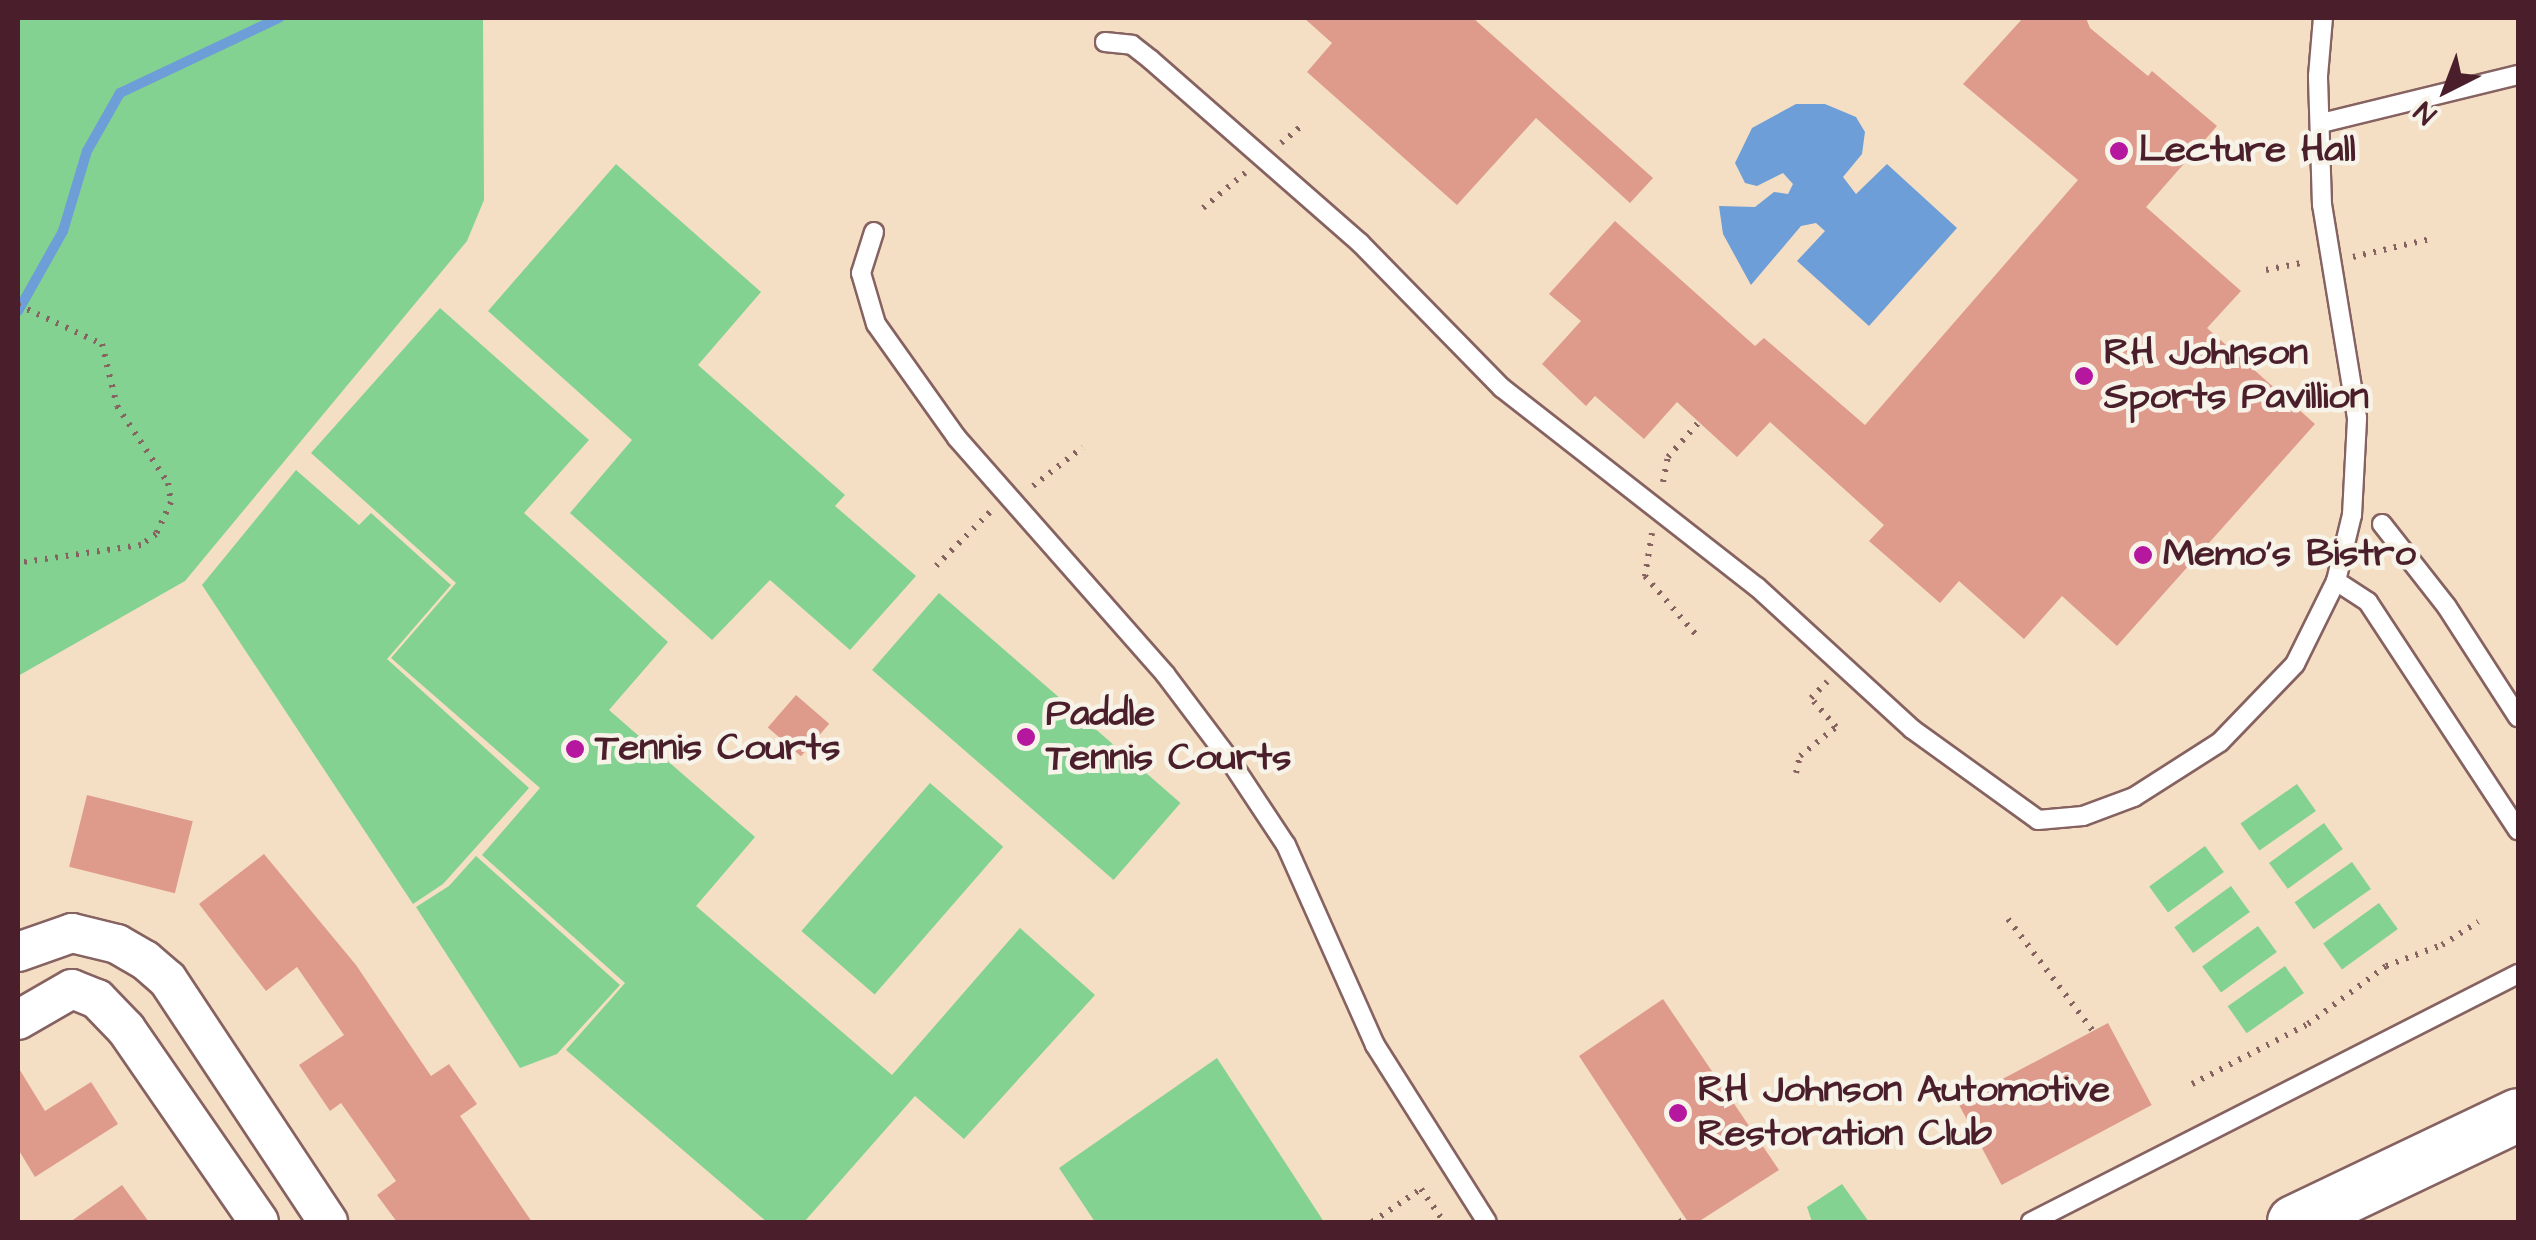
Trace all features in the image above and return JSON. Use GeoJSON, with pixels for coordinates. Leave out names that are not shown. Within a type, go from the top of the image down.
{"type":"FeatureCollection","features":[{"type":"Feature","properties":{"kind":"street"},"geometry":{"type":"LineString","coordinates":[[18,952],[72,933],[117,944],[168,980],[328,1222]]}},
{"type":"Feature","properties":{"kind":"street"},"geometry":{"type":"LineString","coordinates":[[97,999],[117,944]]}},
{"type":"Feature","properties":{"kind":"street"},"geometry":{"type":"LineString","coordinates":[[18,1020],[72,989],[97,999],[126,1029],[259,1222]]}},
{"type":"Feature","properties":{"kind":"street"},"geometry":{"type":"LineString","coordinates":[[2294,1222],[2518,1115]]}},
{"type":"Feature","properties":{"kind":"lane"},"geometry":{"type":"LineString","coordinates":[[1105,42],[1132,45],[1151,60],[1360,243],[1502,388],[1758,588],[1912,729],[1999,796],[2038,820],[2084,816],[2134,797],[2220,742],[2296,664],[2336,582],[2352,515],[2357,418],[2322,205],[2324,18]]}},
{"type":"Feature","properties":{"kind":"lane"},"geometry":{"type":"LineString","coordinates":[[2321,123],[2518,74]]}},
{"type":"Feature","properties":{"kind":"lane"},"geometry":{"type":"LineString","coordinates":[[874,232],[861,273],[876,324],[957,438],[1165,674],[1229,760],[1286,845],[1375,1046],[1487,1222]]}},
{"type":"Feature","properties":{"kind":"lane"},"geometry":{"type":"LineString","coordinates":[[2382,524],[2447,607],[2518,716]]}},
{"type":"Feature","properties":{"kind":"lane"},"geometry":{"type":"LineString","coordinates":[[2336,582],[2368,602],[2518,830]]}},
{"type":"Feature","properties":{"kind":"lane"},"geometry":{"type":"LineString","coordinates":[[2031,1222],[2518,974]]}},
{"type":"Feature","properties":{"kind":"path"},"geometry":{"type":"LineString","coordinates":[[18,305],[102,344],[117,406],[168,483],[171,502],[156,534],[141,545],[18,564]]}},
{"type":"Feature","properties":{"kind":"path"},"geometry":{"type":"LineString","coordinates":[[1796,773],[1800,756],[1836,727],[1811,698],[1844,664]]}},
{"type":"Feature","properties":{"kind":"path"},"geometry":{"type":"LineString","coordinates":[[2008,919],[2093,1031]]}},
{"type":"Feature","properties":{"kind":"path"},"geometry":{"type":"LineString","coordinates":[[2192,1084],[2308,1024],[2386,966],[2442,945],[2478,922]]}},
{"type":"Feature","properties":{"kind":"path"},"geometry":{"type":"LineString","coordinates":[[1372,1222],[1421,1189],[1444,1222]]}},
{"type":"Feature","properties":{"kind":"green space"},"geometry":{"type":"Polygon","coordinates":[[[18,18],[483,18],[484,200],[467,241],[185,581],[18,676],[18,18]]]}},
{"type":"Feature","properties":{"kind":"green space","name":"Tennis Courts"},"geometry":{"type":"Polygon","coordinates":[[[616,164],[761,292],[698,365],[845,495],[835,506],[916,576],[850,650],[770,580],[712,640],[570,513],[632,440],[488,311],[616,164]]]}},
{"type":"Feature","properties":{"kind":"green space","name":"Tennis Courts"},"geometry":{"type":"Polygon","coordinates":[[[440,308],[589,440],[524,513],[668,642],[609,710],[755,837],[696,906],[892,1075],[1020,928],[1095,995],[964,1139],[915,1096],[804,1222],[767,1222],[566,1050],[625,983],[482,855],[540,788],[391,658],[456,583],[311,453],[440,308]]]}},
{"type":"Feature","properties":{"kind":"green space"},"geometry":{"type":"Polygon","coordinates":[[[296,470],[359,525],[371,513],[451,585],[387,659],[529,788],[443,884],[413,904],[202,585],[296,470]]]}},
{"type":"Feature","properties":{"kind":"green space","name":"Paddle Tennis Courts"},"geometry":{"type":"Polygon","coordinates":[[[939,593],[1181,803],[1114,880],[872,670],[939,593]]]}},
{"type":"Feature","properties":{"kind":"green space"},"geometry":{"type":"Polygon","coordinates":[[[930,783],[1003,847],[875,995],[801,931],[930,783]]]}},
{"type":"Feature","properties":{"kind":"green space"},"geometry":{"type":"Polygon","coordinates":[[[2297,784],[2316,811],[2259,851],[2240,824],[2297,784]]]}},
{"type":"Feature","properties":{"kind":"green space"},"geometry":{"type":"Polygon","coordinates":[[[2324,823],[2343,849],[2288,889],[2269,863],[2324,823]]]}},
{"type":"Feature","properties":{"kind":"green space"},"geometry":{"type":"Polygon","coordinates":[[[2205,846],[2224,872],[2168,912],[2149,887],[2205,846]]]}},
{"type":"Feature","properties":{"kind":"green space"},"geometry":{"type":"Polygon","coordinates":[[[476,856],[620,985],[557,1054],[520,1068],[416,907],[449,886],[476,856]]]}},
{"type":"Feature","properties":{"kind":"green space"},"geometry":{"type":"Polygon","coordinates":[[[2352,862],[2371,889],[2314,929],[2295,902],[2352,862]]]}},
{"type":"Feature","properties":{"kind":"green space"},"geometry":{"type":"Polygon","coordinates":[[[2231,886],[2250,912],[2193,953],[2174,927],[2231,886]]]}},
{"type":"Feature","properties":{"kind":"green space"},"geometry":{"type":"Polygon","coordinates":[[[2379,903],[2398,929],[2342,969],[2323,944],[2379,903]]]}},
{"type":"Feature","properties":{"kind":"green space"},"geometry":{"type":"Polygon","coordinates":[[[2258,926],[2277,952],[2221,992],[2202,967],[2258,926]]]}},
{"type":"Feature","properties":{"kind":"green space"},"geometry":{"type":"Polygon","coordinates":[[[2285,966],[2304,993],[2247,1033],[2228,1006],[2285,966]]]}},
{"type":"Feature","properties":{"kind":"green space"},"geometry":{"type":"Polygon","coordinates":[[[1217,1058],[1324,1222],[1095,1222],[1059,1168],[1217,1058]]]}},
{"type":"Feature","properties":{"kind":"green space"},"geometry":{"type":"Polygon","coordinates":[[[1842,1184],[1869,1222],[1812,1222],[1807,1207],[1842,1184]]]}},
{"type":"Feature","properties":{"kind":"water"},"geometry":{"type":"Polygon","coordinates":[[[1796,104],[1825,104],[1856,117],[1865,132],[1862,154],[1843,177],[1856,194],[1887,164],[1957,228],[1869,326],[1797,261],[1825,231],[1816,223],[1801,226],[1751,285],[1723,234],[1719,206],[1755,207],[1774,192],[1788,194],[1793,184],[1783,173],[1757,186],[1745,183],[1735,163],[1752,128],[1796,104]]]}},
{"type":"Feature","properties":{"kind":"building"},"geometry":{"type":"Polygon","coordinates":[[[1304,18],[1473,18],[1653,178],[1630,203],[1536,118],[1457,205],[1307,72],[1332,43],[1304,18]]]}},
{"type":"Feature","properties":{"kind":"building","name":"RH Johnson Sports Pavillion"},"geometry":{"type":"Polygon","coordinates":[[[2023,18],[2086,18],[2090,28],[2148,76],[2152,71],[2217,126],[2146,207],[2241,291],[2207,328],[2315,424],[2117,646],[2062,596],[2024,639],[1959,581],[1940,603],[1869,541],[1884,525],[1770,422],[1737,457],[1677,402],[1644,439],[1595,396],[1586,406],[1542,364],[1581,321],[1549,294],[1615,221],[1755,346],[1764,338],[1865,425],[2078,180],[1963,84],[2023,18]]]}},
{"type":"Feature","properties":{"kind":"building"},"geometry":{"type":"Polygon","coordinates":[[[796,695],[829,724],[801,756],[768,727],[796,695]]]}},
{"type":"Feature","properties":{"kind":"building"},"geometry":{"type":"Polygon","coordinates":[[[87,795],[193,821],[175,893],[69,867],[87,795]]]}},
{"type":"Feature","properties":{"kind":"building"},"geometry":{"type":"Polygon","coordinates":[[[264,854],[356,965],[431,1076],[449,1064],[477,1104],[460,1116],[532,1222],[397,1222],[377,1195],[396,1181],[341,1103],[330,1111],[299,1065],[344,1035],[297,967],[266,991],[199,904],[264,854]]]}},
{"type":"Feature","properties":{"kind":"building","name":"RH Johnson Automotive Restoration Club"},"geometry":{"type":"Polygon","coordinates":[[[1663,999],[1779,1170],[1698,1222],[1688,1222],[1579,1056],[1663,999]]]}},
{"type":"Feature","properties":{"kind":"building"},"geometry":{"type":"Polygon","coordinates":[[[2108,1023],[2152,1105],[2002,1185],[1958,1103],[2108,1023]]]}},
{"type":"Feature","properties":{"kind":"building"},"geometry":{"type":"Polygon","coordinates":[[[18,1067],[45,1111],[91,1082],[118,1124],[35,1177],[18,1149],[18,1067]]]}},
{"type":"Feature","properties":{"kind":"building"},"geometry":{"type":"Polygon","coordinates":[[[122,1185],[149,1222],[70,1222],[122,1185]]]}},
{"type":"Feature","properties":{"kind":"waterway"},"geometry":{"type":"LineString","coordinates":[[18,311],[63,231],[87,151],[120,93],[279,18]]}},
{"type":"Feature","properties":{"kind":"place","name":"Lecture Hall"},"geometry":{"type":"Point","coordinates":[2119,151]}},
{"type":"Feature","properties":{"kind":"place","name":"RH Johnson Sports Pavillion"},"geometry":{"type":"Point","coordinates":[2084,376]}},
{"type":"Feature","properties":{"kind":"place","name":"Memo's Bistro"},"geometry":{"type":"Point","coordinates":[2143,555]}},
{"type":"Feature","properties":{"kind":"place","name":"Paddle Tennis Courts"},"geometry":{"type":"Point","coordinates":[1026,737]}},
{"type":"Feature","properties":{"kind":"place","name":"Tennis Courts"},"geometry":{"type":"Point","coordinates":[575,749]}},
{"type":"Feature","properties":{"kind":"place","name":"RH Johnson Automotive Restoration Club"},"geometry":{"type":"Point","coordinates":[1678,1113]}}]}
